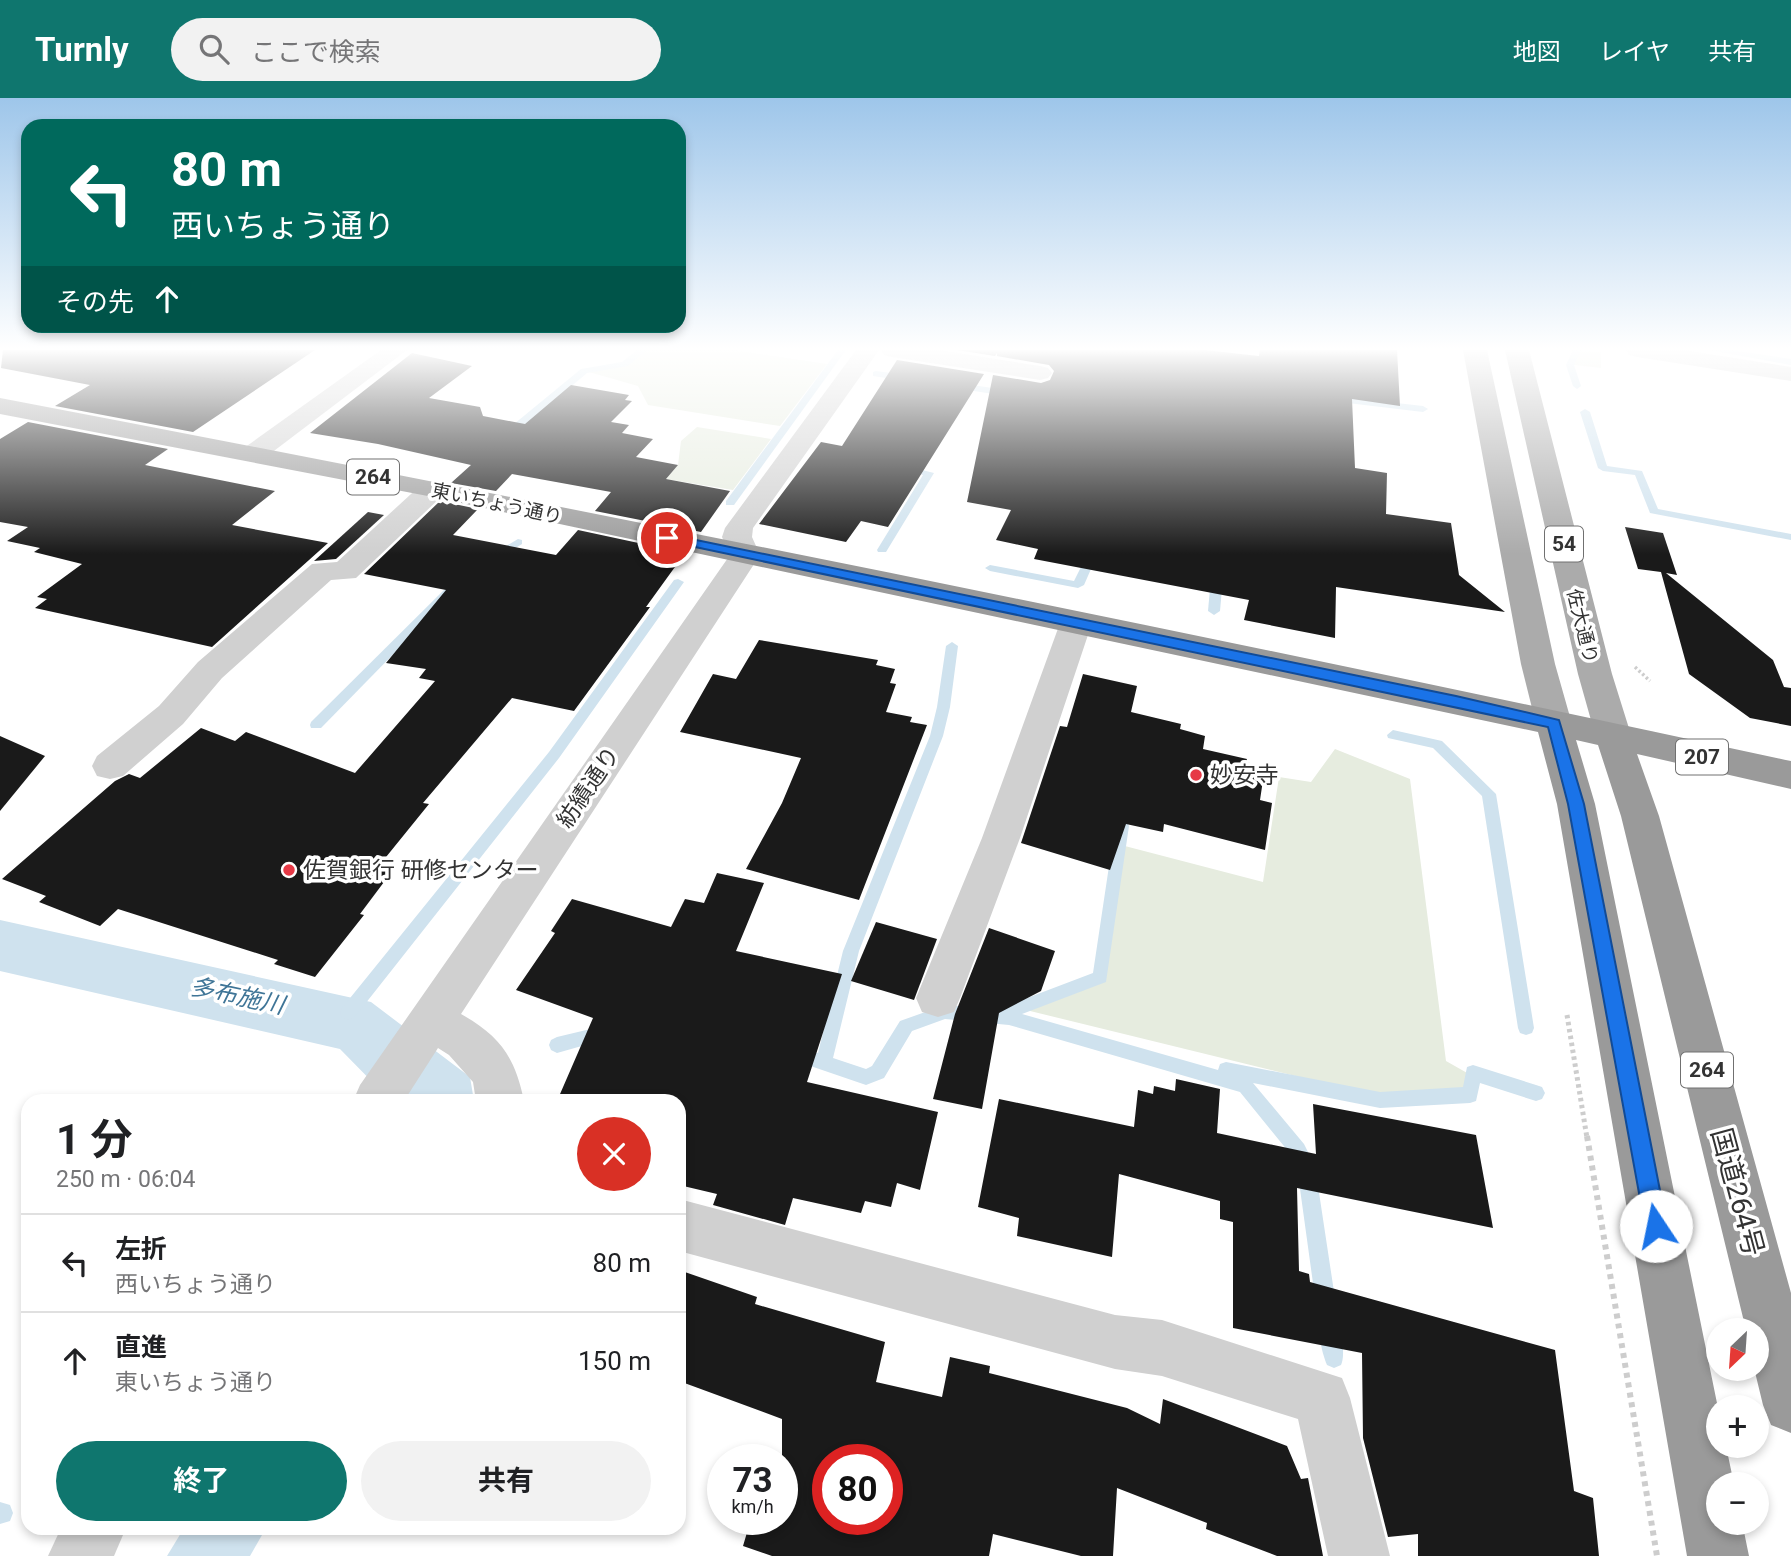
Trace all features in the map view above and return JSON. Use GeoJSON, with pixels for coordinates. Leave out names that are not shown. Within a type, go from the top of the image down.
{"type":"FeatureCollection","features":[{"type":"Feature","properties":{"kind":"highway","name":"東いちょう通り"},"geometry":{"type":"LineString","coordinates":[[46,418],[433,489],[745,555]]}},
{"type":"Feature","properties":{"kind":"highway","name":"264"},"geometry":{"type":"LineString","coordinates":[[745,555],[1443,698],[1614,738]]}},
{"type":"Feature","properties":{"kind":"highway"},"geometry":{"type":"LineString","coordinates":[[1554,724],[1576,804],[1718,1556]]}},
{"type":"Feature","properties":{"kind":"highway","name":"207"},"geometry":{"type":"LineString","coordinates":[[1614,738],[1791,775]]}},
{"type":"Feature","properties":{"kind":"highway","name":"国道264号"},"geometry":{"type":"LineString","coordinates":[[1614,738],[1644,829],[1753,1246],[1791,1405]]}},
{"type":"Feature","properties":{"kind":"main road","name":"54"},"geometry":{"type":"LineString","coordinates":[[1489,418],[1538,664],[1554,724]]}},
{"type":"Feature","properties":{"kind":"main road","name":"佐大通り"},"geometry":{"type":"LineString","coordinates":[[1533,418],[1595,674],[1614,738]]}},
{"type":"Feature","properties":{"kind":"street"},"geometry":{"type":"LineString","coordinates":[[253,454],[302,418]]}},
{"type":"Feature","properties":{"kind":"street"},"geometry":{"type":"LineString","coordinates":[[745,555],[737,537],[739,528],[819,418]]}},
{"type":"Feature","properties":{"kind":"street"},"geometry":{"type":"LineString","coordinates":[[110,766],[171,715],[210,670],[323,571],[345,571],[433,489]]}},
{"type":"Feature","properties":{"kind":"street","name":"紡績通り"},"geometry":{"type":"LineString","coordinates":[[382,1094],[745,555]]}},
{"type":"Feature","properties":{"kind":"street"},"geometry":{"type":"LineString","coordinates":[[938,998],[1001,838],[1076,623]]}},
{"type":"Feature","properties":{"kind":"street"},"geometry":{"type":"LineString","coordinates":[[432,1020],[465,1040],[495,1073],[499,1094]]}},
{"type":"Feature","properties":{"kind":"street"},"geometry":{"type":"LineString","coordinates":[[686,1227],[910,1284],[1115,1342],[1162,1348],[1322,1398],[1359,1556]]}},
{"type":"Feature","properties":{"kind":"street"},"geometry":{"type":"LineString","coordinates":[[79,1556],[92,1535]]}},
{"type":"Feature","properties":{"kind":"path"},"geometry":{"type":"LineString","coordinates":[[1565,1004],[1657,1556]]}},
{"type":"Feature","properties":{"kind":"shaded area"},"geometry":{"type":"Polygon","coordinates":[[[730,418],[786,418],[780,426],[730,418]]]}},
{"type":"Feature","properties":{"kind":"shaded area"},"geometry":{"type":"Polygon","coordinates":[[[697,427],[771,439],[733,490],[666,479],[678,465],[681,441],[697,427]]]}},
{"type":"Feature","properties":{"kind":"shaded area"},"geometry":{"type":"Polygon","coordinates":[[[1335,749],[1410,779],[1446,1061],[1476,1078],[1475,1097],[1365,1093],[1026,1010],[1103,979],[1121,845],[1263,882],[1279,777],[1311,782],[1335,749]]]}},
{"type":"Feature","properties":{"kind":"water","name":"多布施川"},"geometry":{"type":"Polygon","coordinates":[[[0,920],[371,1002],[470,1077],[473,1094],[384,1094],[340,1049],[0,971],[0,920]]]}},
{"type":"Feature","properties":{"kind":"water"},"geometry":{"type":"Polygon","coordinates":[[[180,1535],[262,1535],[250,1556],[167,1556],[180,1535]]]}},
{"type":"Feature","properties":{"kind":"building"},"geometry":{"type":"Polygon","coordinates":[[[119,418],[214,418],[193,432],[119,418]]]}},
{"type":"Feature","properties":{"kind":"building"},"geometry":{"type":"Polygon","coordinates":[[[329,418],[494,418],[525,424],[532,418],[615,418],[611,422],[629,425],[622,433],[653,439],[636,457],[678,465],[666,479],[730,491],[701,532],[595,511],[611,492],[512,474],[496,491],[451,483],[471,465],[378,444],[310,433],[329,418]]]}},
{"type":"Feature","properties":{"kind":"building"},"geometry":{"type":"Polygon","coordinates":[[[860,418],[956,418],[888,527],[861,521],[846,542],[759,524],[821,442],[842,446],[860,418]]]}},
{"type":"Feature","properties":{"kind":"building"},"geometry":{"type":"Polygon","coordinates":[[[984,418],[1353,418],[1355,468],[1387,473],[1386,514],[1451,523],[1459,575],[1505,612],[1336,587],[1335,638],[1244,620],[1249,600],[1034,559],[1038,549],[996,540],[1011,510],[967,502],[984,418]]]}},
{"type":"Feature","properties":{"kind":"building"},"geometry":{"type":"Polygon","coordinates":[[[28,422],[168,449],[145,465],[275,491],[232,525],[328,543],[212,647],[35,608],[47,599],[37,597],[82,564],[34,552],[40,548],[7,541],[28,527],[0,522],[0,439],[28,422]]]}},
{"type":"Feature","properties":{"kind":"building"},"geometry":{"type":"Polygon","coordinates":[[[440,501],[478,509],[453,535],[556,555],[578,530],[685,553],[646,607],[650,607],[574,711],[512,698],[423,803],[429,804],[382,862],[396,866],[360,914],[364,915],[315,977],[274,964],[278,960],[118,909],[100,926],[39,902],[46,896],[2,879],[115,781],[129,774],[140,778],[201,728],[235,741],[246,732],[355,773],[435,681],[419,678],[426,669],[386,663],[446,590],[364,574],[440,501]]]}},
{"type":"Feature","properties":{"kind":"building"},"geometry":{"type":"Polygon","coordinates":[[[368,512],[384,515],[336,559],[314,561],[368,512]]]}},
{"type":"Feature","properties":{"kind":"building"},"geometry":{"type":"Polygon","coordinates":[[[1625,527],[1663,533],[1677,575],[1666,573],[1773,660],[1784,687],[1791,688],[1791,726],[1750,718],[1689,674],[1661,572],[1638,569],[1625,527]]]}},
{"type":"Feature","properties":{"kind":"building"},"geometry":{"type":"Polygon","coordinates":[[[759,640],[878,660],[876,665],[895,669],[890,683],[896,684],[886,712],[912,717],[910,722],[927,725],[859,900],[746,869],[782,803],[801,758],[680,732],[713,674],[736,679],[759,640]]]}},
{"type":"Feature","properties":{"kind":"building"},"geometry":{"type":"Polygon","coordinates":[[[1083,674],[1137,686],[1131,712],[1181,724],[1180,729],[1205,736],[1203,749],[1247,759],[1246,762],[1265,767],[1260,800],[1272,803],[1265,850],[1164,824],[1163,832],[1126,824],[1110,870],[1021,843],[1060,726],[1067,727],[1083,674]]]}},
{"type":"Feature","properties":{"kind":"building"},"geometry":{"type":"Polygon","coordinates":[[[0,736],[45,756],[0,811],[0,736]]]}},
{"type":"Feature","properties":{"kind":"building"},"geometry":{"type":"Polygon","coordinates":[[[717,873],[764,883],[736,951],[842,974],[807,1082],[938,1112],[920,1190],[897,1183],[891,1207],[865,1201],[861,1213],[793,1198],[785,1225],[713,1205],[717,1194],[686,1187],[686,1094],[560,1094],[593,1018],[516,990],[555,933],[551,931],[572,899],[671,927],[685,899],[704,903],[717,873]]]}},
{"type":"Feature","properties":{"kind":"building"},"geometry":{"type":"Polygon","coordinates":[[[876,922],[937,939],[914,1000],[851,981],[876,922]]]}},
{"type":"Feature","properties":{"kind":"building"},"geometry":{"type":"Polygon","coordinates":[[[989,928],[1055,951],[1041,991],[999,1013],[982,1109],[933,1099],[955,1014],[989,928]]]}},
{"type":"Feature","properties":{"kind":"building"},"geometry":{"type":"Polygon","coordinates":[[[1176,1079],[1220,1089],[1217,1133],[1316,1154],[1313,1104],[1476,1135],[1493,1228],[1297,1188],[1299,1271],[1309,1274],[1310,1282],[1555,1350],[1574,1491],[1593,1498],[1599,1556],[1418,1556],[1418,1534],[1388,1537],[1363,1438],[1362,1353],[1233,1328],[1233,1222],[1220,1219],[1220,1201],[1119,1174],[1112,1257],[1017,1236],[1019,1218],[978,1207],[999,1099],[1134,1127],[1138,1090],[1153,1094],[1154,1086],[1175,1091],[1176,1079]]]}},
{"type":"Feature","properties":{"kind":"building"},"geometry":{"type":"Polygon","coordinates":[[[686,1272],[757,1297],[755,1304],[885,1342],[876,1382],[942,1397],[950,1357],[990,1366],[989,1373],[1127,1408],[1160,1424],[1163,1399],[1287,1446],[1301,1479],[1308,1478],[1323,1556],[1277,1556],[1206,1529],[1207,1523],[1117,1488],[1113,1556],[1081,1556],[993,1534],[989,1556],[772,1556],[743,1546],[746,1535],[798,1535],[798,1444],[782,1444],[782,1419],[686,1384],[686,1272]]]}},
{"type":"Feature","properties":{"kind":"waterway"},"geometry":{"type":"LineString","coordinates":[[507,436],[527,418]]}},
{"type":"Feature","properties":{"kind":"waterway"},"geometry":{"type":"LineString","coordinates":[[730,503],[792,418]]}},
{"type":"Feature","properties":{"kind":"waterway"},"geometry":{"type":"LineString","coordinates":[[1587,418],[1603,468],[1639,473],[1654,511],[1791,537]]}},
{"type":"Feature","properties":{"kind":"waterway"},"geometry":{"type":"LineString","coordinates":[[882,550],[929,473],[906,469]]}},
{"type":"Feature","properties":{"kind":"waterway"},"geometry":{"type":"LineString","coordinates":[[495,556],[518,542]]}},
{"type":"Feature","properties":{"kind":"waterway"},"geometry":{"type":"LineString","coordinates":[[990,568],[1078,585],[1093,553]]}},
{"type":"Feature","properties":{"kind":"waterway"},"geometry":{"type":"LineString","coordinates":[[1214,611],[1217,577]]}},
{"type":"Feature","properties":{"kind":"waterway"},"geometry":{"type":"LineString","coordinates":[[348,1013],[554,755],[678,582]]}},
{"type":"Feature","properties":{"kind":"waterway"},"geometry":{"type":"LineString","coordinates":[[316,725],[456,584]]}},
{"type":"Feature","properties":{"kind":"waterway"},"geometry":{"type":"LineString","coordinates":[[824,1062],[851,951],[936,736],[944,707],[952,646]]}},
{"type":"Feature","properties":{"kind":"waterway"},"geometry":{"type":"LineString","coordinates":[[1393,735],[1437,744],[1489,794],[1526,1028]]}},
{"type":"Feature","properties":{"kind":"waterway"},"geometry":{"type":"LineString","coordinates":[[1009,1018],[1012,1011],[1100,977],[1122,826]]}},
{"type":"Feature","properties":{"kind":"waterway"},"geometry":{"type":"LineString","coordinates":[[796,1054],[866,1077],[878,1072],[906,1026],[945,1012],[1009,1018]]}},
{"type":"Feature","properties":{"kind":"waterway"},"geometry":{"type":"LineString","coordinates":[[1009,1018],[1245,1086]]}},
{"type":"Feature","properties":{"kind":"waterway"},"geometry":{"type":"LineString","coordinates":[[557,1045],[603,1033]]}},
{"type":"Feature","properties":{"kind":"waterway"},"geometry":{"type":"LineString","coordinates":[[1245,1086],[1226,1070],[1380,1100],[1470,1095],[1473,1073],[1536,1093]]}},
{"type":"Feature","properties":{"kind":"waterway"},"geometry":{"type":"LineString","coordinates":[[1245,1086],[1298,1150],[1306,1166],[1326,1305]]}},
{"type":"Feature","properties":{"kind":"waterway"},"geometry":{"type":"LineString","coordinates":[[1329,1328],[1334,1358]]}},
{"type":"Feature","properties":{"kind":"place","name":"妙安寺"},"geometry":{"type":"Point","coordinates":[1196,775]}},
{"type":"Feature","properties":{"kind":"place","name":"佐賀銀行 研修センター"},"geometry":{"type":"Point","coordinates":[289,870]}},
{"type":"Feature","properties":{"kind":"route"},"geometry":{"type":"LineString","coordinates":[[667,538],[1456,701],[1554,724],[1576,804],[1656,1226]]}}]}
